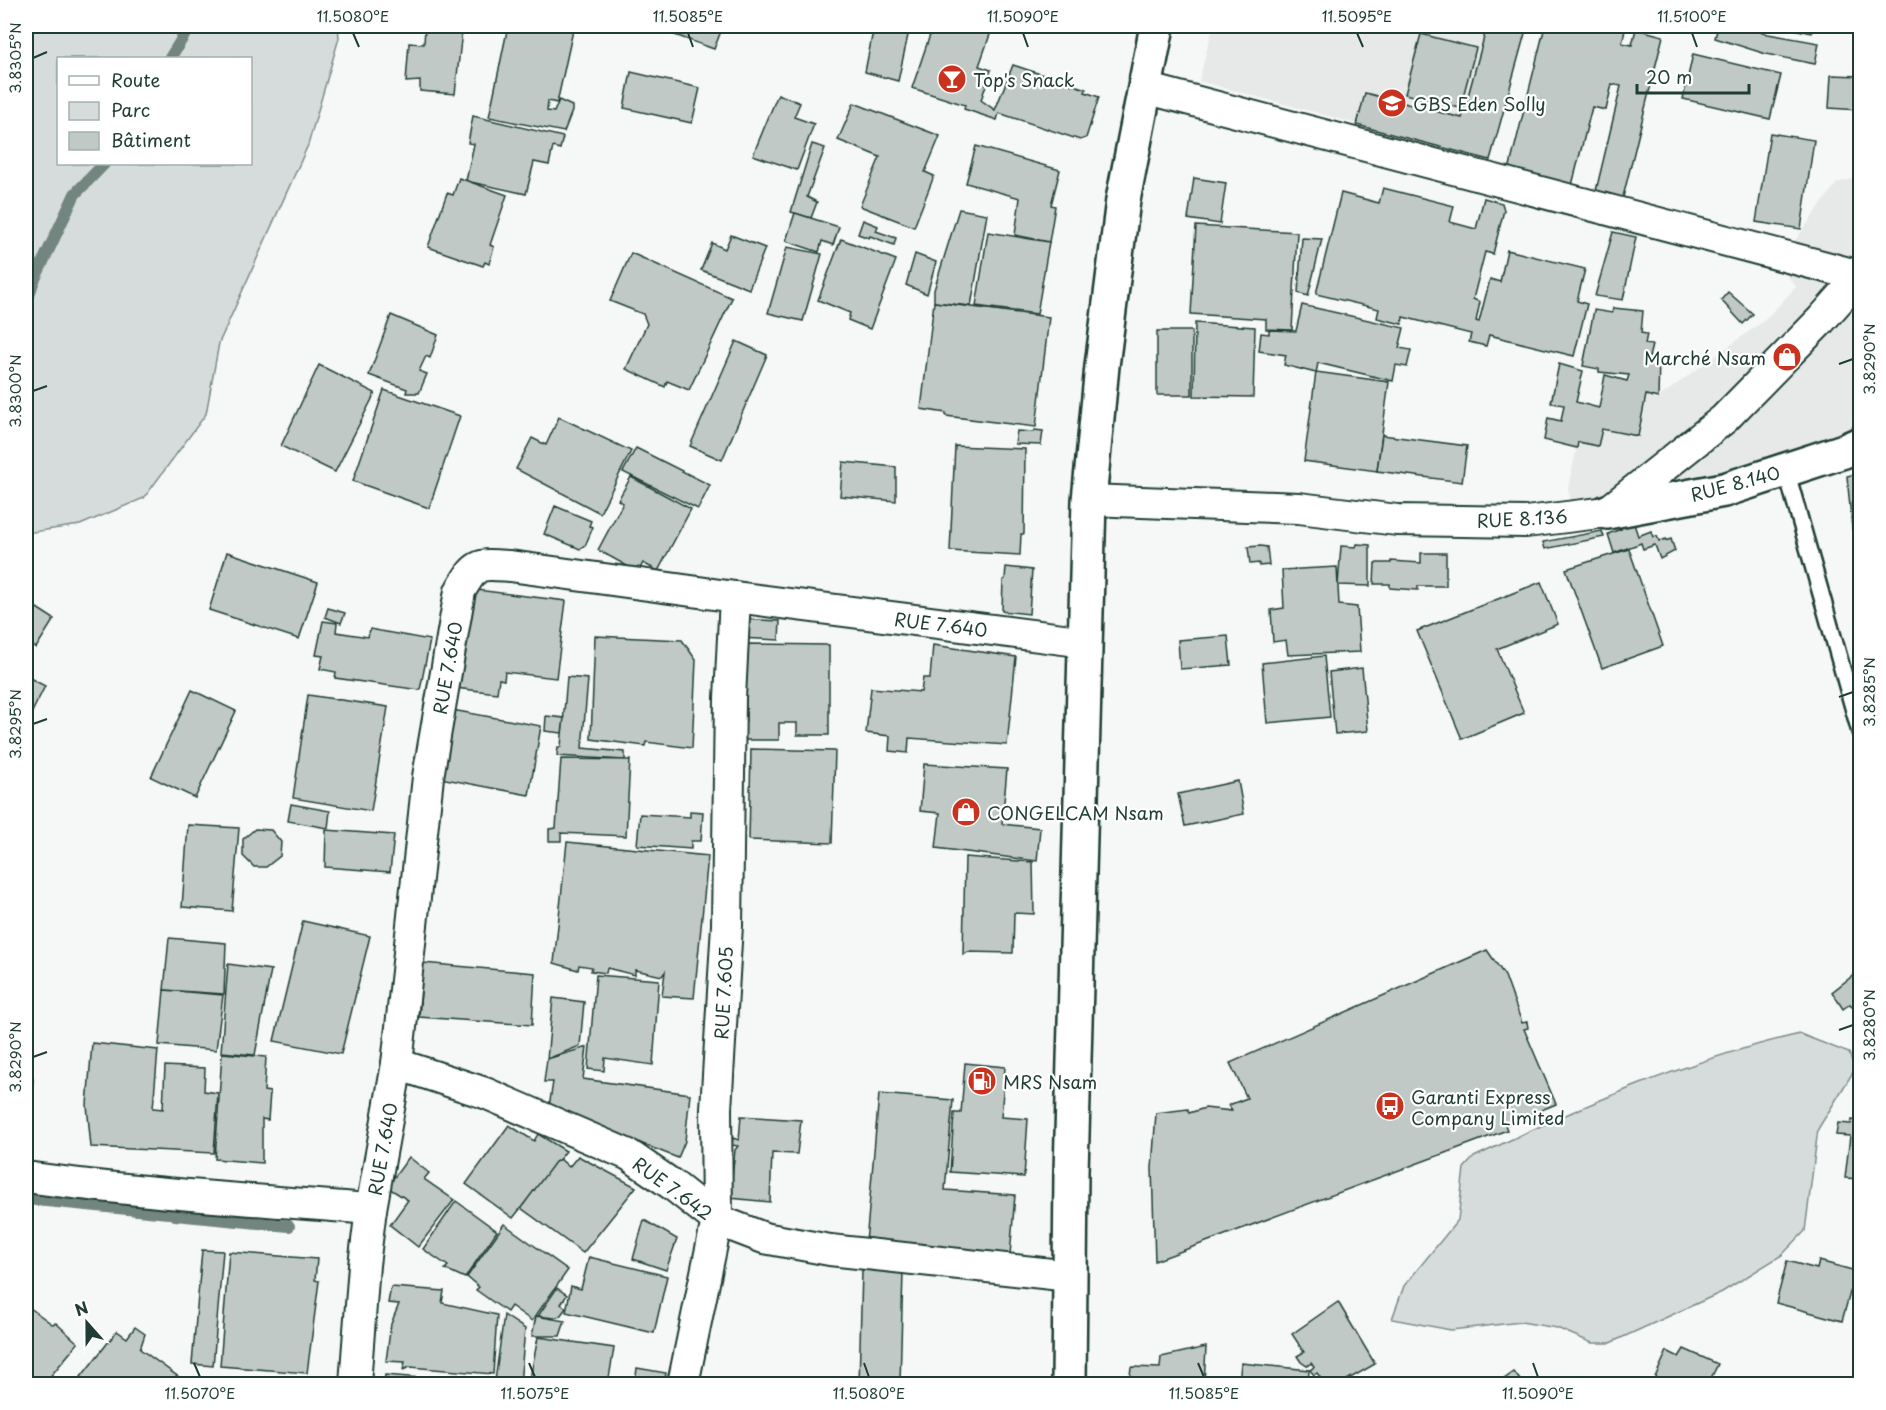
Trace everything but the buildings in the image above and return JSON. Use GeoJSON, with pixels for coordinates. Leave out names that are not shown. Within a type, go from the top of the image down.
{"type":"FeatureCollection","features":[{"type":"Feature","properties":{"kind":"main road"},"geometry":{"type":"LineString","coordinates":[[1069,1384],[1071,1160],[1089,500],[1102,366],[1123,200],[1157,26]]}},
{"type":"Feature","properties":{"kind":"main road","name":"RUE 8.140"},"geometry":{"type":"LineString","coordinates":[[1607,512],[1724,490],[1860,444]]}},
{"type":"Feature","properties":{"kind":"street"},"geometry":{"type":"LineString","coordinates":[[1145,88],[1860,276],[1821,320],[1724,419],[1607,512]]}},
{"type":"Feature","properties":{"kind":"street","name":"RUE 8.136"},"geometry":{"type":"LineString","coordinates":[[1089,500],[1299,508],[1397,520],[1526,522],[1607,512]]}},
{"type":"Feature","properties":{"kind":"street","name":"RUE 7.640"},"geometry":{"type":"LineString","coordinates":[[354,1384],[371,1209],[397,1064],[428,777],[460,591],[472,570],[484,564],[510,566],[1086,642]]}},
{"type":"Feature","properties":{"kind":"street","name":"RUE 7.605"},"geometry":{"type":"LineString","coordinates":[[683,1384],[717,1220],[716,1109],[727,925],[730,698],[735,597]]}},
{"type":"Feature","properties":{"kind":"street","name":"RUE 7.642"},"geometry":{"type":"LineString","coordinates":[[397,1064],[485,1093],[629,1155],[674,1186],[717,1220],[764,1238],[830,1250],[1070,1276]]}},
{"type":"Feature","properties":{"kind":"street"},"geometry":{"type":"LineString","coordinates":[[26,1177],[82,1185],[371,1209]]}},
{"type":"Feature","properties":{"kind":"lane"},"geometry":{"type":"LineString","coordinates":[[1786,470],[1860,732]]}},
{"type":"Feature","properties":{"kind":"shaded area","name":"GBS Eden Solly"},"geometry":{"type":"Polygon","coordinates":[[[1213,26],[1527,26],[1490,160],[1199,81],[1213,26]]]}},
{"type":"Feature","properties":{"kind":"shaded area","name":"Marché Nsam"},"geometry":{"type":"Polygon","coordinates":[[[1860,177],[1860,430],[1780,464],[1574,513],[1568,489],[1578,442],[1598,446],[1602,429],[1638,436],[1646,395],[1658,398],[1766,319],[1796,287],[1778,264],[1837,183],[1860,177]]]}},
{"type":"Feature","properties":{"kind":"green space"},"geometry":{"type":"Polygon","coordinates":[[[26,26],[338,26],[339,38],[308,145],[219,343],[206,414],[144,498],[80,525],[26,533],[26,26]]]}},
{"type":"Feature","properties":{"kind":"green space"},"geometry":{"type":"Polygon","coordinates":[[[1800,1034],[1849,1053],[1855,1069],[1818,1129],[1805,1231],[1782,1255],[1722,1292],[1610,1343],[1592,1343],[1557,1328],[1521,1322],[1451,1330],[1392,1319],[1404,1286],[1458,1220],[1464,1168],[1474,1157],[1634,1086],[1758,1044],[1800,1034]]]}},
{"type":"Feature","properties":{"kind":"waterway"},"geometry":{"type":"LineString","coordinates":[[171,57],[190,26]]}},
{"type":"Feature","properties":{"kind":"waterway"},"geometry":{"type":"LineString","coordinates":[[26,305],[33,283],[75,194],[103,165]]}},
{"type":"Feature","properties":{"kind":"waterway"},"geometry":{"type":"LineString","coordinates":[[26,1199],[168,1213]]}},
{"type":"Feature","properties":{"kind":"waterway"},"geometry":{"type":"LineString","coordinates":[[175,1215],[289,1226]]}},
{"type":"Feature","properties":{"kind":"place","name":"Top's Snack"},"geometry":{"type":"Point","coordinates":[952,79]}},
{"type":"Feature","properties":{"kind":"place","name":"GBS Eden Solly"},"geometry":{"type":"Point","coordinates":[1392,103]}},
{"type":"Feature","properties":{"kind":"place","name":"Marché Nsam"},"geometry":{"type":"Point","coordinates":[1787,357]}},
{"type":"Feature","properties":{"kind":"place","name":"CONGELCAM Nsam"},"geometry":{"type":"Point","coordinates":[966,812]}},
{"type":"Feature","properties":{"kind":"place","name":"MRS Nsam"},"geometry":{"type":"Point","coordinates":[982,1081]}},
{"type":"Feature","properties":{"kind":"place","name":"Garanti Express Company Limited"},"geometry":{"type":"Point","coordinates":[1390,1106]}}]}
